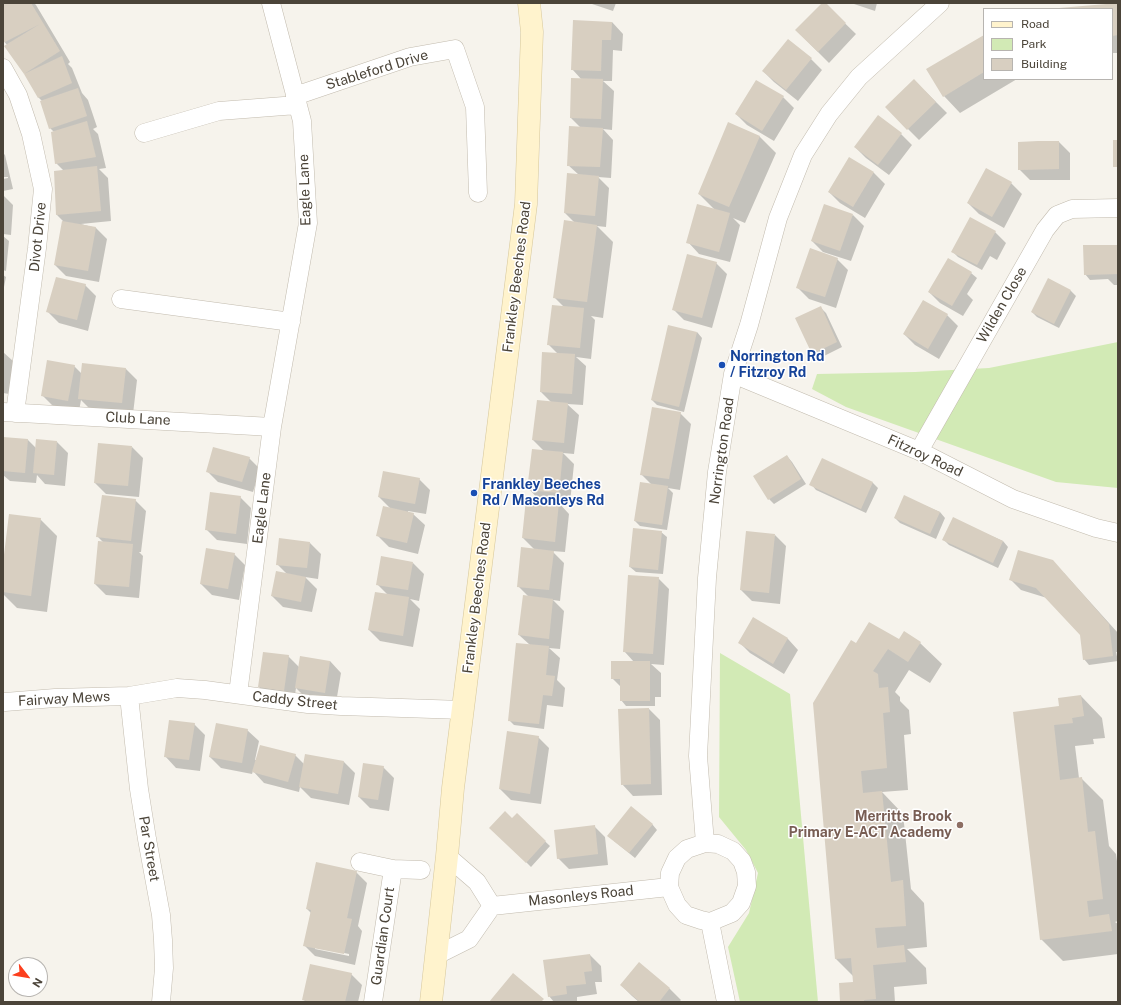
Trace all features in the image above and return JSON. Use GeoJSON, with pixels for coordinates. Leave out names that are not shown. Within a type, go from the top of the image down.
{"type":"FeatureCollection","features":[{"type":"Feature","properties":{"kind":"street","name":"Eagle Lane"},"geometry":{"type":"LineString","coordinates":[[238,694],[272,427],[308,223],[302,120],[271,3]]}},
{"type":"Feature","properties":{"kind":"street","name":"Frankley Beeches Road"},"geometry":{"type":"LineString","coordinates":[[431,1002],[453,788],[526,204],[532,32],[529,3]]}},
{"type":"Feature","properties":{"kind":"street","name":"Norrington Road"},"geometry":{"type":"LineString","coordinates":[[705,843],[698,756],[707,578],[717,472],[733,374],[749,325],[778,218],[803,155],[829,114],[859,77],[940,3]]}},
{"type":"Feature","properties":{"kind":"street","name":"Stableford Drive"},"geometry":{"type":"LineString","coordinates":[[296,100],[410,57],[455,48],[474,107],[478,194]]}},
{"type":"Feature","properties":{"kind":"street","name":"Divot Drive"},"geometry":{"type":"LineString","coordinates":[[3,68],[18,95],[31,134],[42,189],[37,248],[9,413]]}},
{"type":"Feature","properties":{"kind":"street"},"geometry":{"type":"LineString","coordinates":[[144,133],[219,111],[296,100]]}},
{"type":"Feature","properties":{"kind":"street","name":"Wilden Close"},"geometry":{"type":"LineString","coordinates":[[919,451],[1045,230],[1057,215],[1072,209],[1118,208]]}},
{"type":"Feature","properties":{"kind":"street"},"geometry":{"type":"LineString","coordinates":[[121,299],[291,322]]}},
{"type":"Feature","properties":{"kind":"street","name":"Fitzroy Road"},"geometry":{"type":"LineString","coordinates":[[733,374],[919,451],[1013,499],[1096,528],[1118,533]]}},
{"type":"Feature","properties":{"kind":"street","name":"Club Lane"},"geometry":{"type":"LineString","coordinates":[[9,413],[272,427]]}},
{"type":"Feature","properties":{"kind":"street","name":"Caddy Street"},"geometry":{"type":"LineString","coordinates":[[129,696],[177,688],[238,694],[308,704],[463,710]]}},
{"type":"Feature","properties":{"kind":"street","name":"Fairway Mews"},"geometry":{"type":"LineString","coordinates":[[4,702],[55,698],[129,696]]}},
{"type":"Feature","properties":{"kind":"street","name":"Par Street"},"geometry":{"type":"LineString","coordinates":[[129,696],[139,789],[161,915],[164,968],[161,1002]]}},
{"type":"Feature","properties":{"kind":"street"},"geometry":{"type":"LineString","coordinates":[[705,843],[718,844],[733,851],[742,861],[746,872],[747,886],[741,903],[732,913],[710,922],[686,915],[676,905],[669,887],[670,873],[677,858],[687,848],[705,843]]}},
{"type":"Feature","properties":{"kind":"street"},"geometry":{"type":"LineString","coordinates":[[435,956],[469,940],[492,906],[477,882],[447,856]]}},
{"type":"Feature","properties":{"kind":"street","name":"Guardian Court"},"geometry":{"type":"LineString","coordinates":[[360,862],[393,869],[421,870]]}},
{"type":"Feature","properties":{"kind":"street","name":"Guardian Court"},"geometry":{"type":"LineString","coordinates":[[373,1002],[393,869]]}},
{"type":"Feature","properties":{"kind":"street","name":"Masonleys Road"},"geometry":{"type":"LineString","coordinates":[[492,906],[669,887]]}},
{"type":"Feature","properties":{"kind":"street"},"geometry":{"type":"LineString","coordinates":[[710,922],[726,1002]]}},
{"type":"Feature","properties":{"kind":"green space"},"geometry":{"type":"Polygon","coordinates":[[[1118,342],[1118,488],[1056,482],[846,407],[812,389],[817,374],[915,372],[989,368],[1118,342]]]}},
{"type":"Feature","properties":{"kind":"green space"},"geometry":{"type":"Polygon","coordinates":[[[720,653],[790,694],[818,1002],[740,1002],[728,947],[749,913],[758,873],[746,850],[719,817],[720,653]]]}},
{"type":"Feature","properties":{"kind":"building"},"geometry":{"type":"Polygon","coordinates":[[[6,3],[31,3],[60,51],[24,74],[4,46],[40,24],[3,43],[3,5],[6,3]]]}},
{"type":"Feature","properties":{"kind":"building"},"geometry":{"type":"Polygon","coordinates":[[[822,3],[826,3],[846,23],[818,52],[795,30],[822,3]]]}},
{"type":"Feature","properties":{"kind":"building"},"geometry":{"type":"Polygon","coordinates":[[[1118,3],[1118,35],[1113,36],[1113,8],[1059,8],[1118,3]]]}},
{"type":"Feature","properties":{"kind":"building"},"geometry":{"type":"Polygon","coordinates":[[[573,20],[612,22],[611,40],[602,40],[601,71],[571,70],[573,20]]]}},
{"type":"Feature","properties":{"kind":"building"},"geometry":{"type":"Polygon","coordinates":[[[983,36],[983,73],[943,97],[926,69],[983,36]]]}},
{"type":"Feature","properties":{"kind":"building"},"geometry":{"type":"Polygon","coordinates":[[[788,39],[812,58],[786,90],[762,71],[788,39]]]}},
{"type":"Feature","properties":{"kind":"building"},"geometry":{"type":"Polygon","coordinates":[[[62,56],[72,83],[38,98],[24,74],[62,56]]]}},
{"type":"Feature","properties":{"kind":"building"},"geometry":{"type":"Polygon","coordinates":[[[571,78],[603,79],[601,119],[570,118],[571,78]]]}},
{"type":"Feature","properties":{"kind":"building"},"geometry":{"type":"Polygon","coordinates":[[[914,79],[936,102],[907,130],[885,107],[914,79]]]}},
{"type":"Feature","properties":{"kind":"building"},"geometry":{"type":"Polygon","coordinates":[[[756,80],[784,96],[762,131],[735,114],[756,80]]]}},
{"type":"Feature","properties":{"kind":"building"},"geometry":{"type":"Polygon","coordinates":[[[78,88],[87,116],[49,129],[40,101],[78,88]]]}},
{"type":"Feature","properties":{"kind":"building"},"geometry":{"type":"Polygon","coordinates":[[[878,115],[902,133],[878,165],[854,147],[878,115]]]}},
{"type":"Feature","properties":{"kind":"building"},"geometry":{"type":"Polygon","coordinates":[[[87,121],[96,157],[55,164],[51,132],[87,121]]]}},
{"type":"Feature","properties":{"kind":"building"},"geometry":{"type":"Polygon","coordinates":[[[728,122],[760,136],[729,207],[698,194],[728,122]]]}},
{"type":"Feature","properties":{"kind":"building"},"geometry":{"type":"Polygon","coordinates":[[[569,126],[603,128],[600,167],[567,166],[569,126]]]}},
{"type":"Feature","properties":{"kind":"building"},"geometry":{"type":"Polygon","coordinates":[[[1113,140],[1118,140],[1118,167],[1113,167],[1113,140]]]}},
{"type":"Feature","properties":{"kind":"building"},"geometry":{"type":"Polygon","coordinates":[[[1059,141],[1059,169],[1018,170],[1018,142],[1059,141]]]}},
{"type":"Feature","properties":{"kind":"building"},"geometry":{"type":"Polygon","coordinates":[[[849,157],[874,172],[853,207],[828,192],[849,157]]]}},
{"type":"Feature","properties":{"kind":"building"},"geometry":{"type":"Polygon","coordinates":[[[97,166],[101,211],[56,215],[54,171],[97,166]]]}},
{"type":"Feature","properties":{"kind":"building"},"geometry":{"type":"Polygon","coordinates":[[[986,168],[1012,182],[992,217],[967,203],[986,168]]]}},
{"type":"Feature","properties":{"kind":"building"},"geometry":{"type":"Polygon","coordinates":[[[567,173],[599,176],[595,216],[564,213],[567,173]]]}},
{"type":"Feature","properties":{"kind":"building"},"geometry":{"type":"Polygon","coordinates":[[[697,204],[730,213],[719,252],[686,243],[697,204]]]}},
{"type":"Feature","properties":{"kind":"building"},"geometry":{"type":"Polygon","coordinates":[[[824,204],[853,214],[840,251],[811,241],[824,204]]]}},
{"type":"Feature","properties":{"kind":"building"},"geometry":{"type":"Polygon","coordinates":[[[970,217],[996,231],[977,265],[951,252],[970,217]]]}},
{"type":"Feature","properties":{"kind":"building"},"geometry":{"type":"Polygon","coordinates":[[[564,220],[597,225],[587,302],[553,298],[564,220]]]}},
{"type":"Feature","properties":{"kind":"building"},"geometry":{"type":"Polygon","coordinates":[[[62,221],[96,227],[88,271],[54,265],[62,221]]]}},
{"type":"Feature","properties":{"kind":"building"},"geometry":{"type":"Polygon","coordinates":[[[1083,245],[1118,245],[1118,274],[1084,275],[1083,245]]]}},
{"type":"Feature","properties":{"kind":"building"},"geometry":{"type":"Polygon","coordinates":[[[810,248],[838,258],[825,297],[796,288],[810,248]]]}},
{"type":"Feature","properties":{"kind":"building"},"geometry":{"type":"Polygon","coordinates":[[[687,254],[717,262],[702,318],[672,310],[687,254]]]}},
{"type":"Feature","properties":{"kind":"building"},"geometry":{"type":"Polygon","coordinates":[[[948,258],[972,272],[952,306],[928,292],[948,258]]]}},
{"type":"Feature","properties":{"kind":"building"},"geometry":{"type":"Polygon","coordinates":[[[56,277],[86,284],[77,320],[46,312],[56,277]]]}},
{"type":"Feature","properties":{"kind":"building"},"geometry":{"type":"Polygon","coordinates":[[[1048,278],[1071,290],[1054,324],[1031,312],[1048,278]]]}},
{"type":"Feature","properties":{"kind":"building"},"geometry":{"type":"Polygon","coordinates":[[[923,300],[948,314],[928,349],[903,334],[923,300]]]}},
{"type":"Feature","properties":{"kind":"building"},"geometry":{"type":"Polygon","coordinates":[[[552,305],[584,308],[580,348],[547,345],[552,305]]]}},
{"type":"Feature","properties":{"kind":"building"},"geometry":{"type":"Polygon","coordinates":[[[821,306],[837,342],[812,354],[795,318],[821,306]]]}},
{"type":"Feature","properties":{"kind":"building"},"geometry":{"type":"Polygon","coordinates":[[[668,325],[697,332],[679,407],[651,400],[668,325]]]}},
{"type":"Feature","properties":{"kind":"building"},"geometry":{"type":"Polygon","coordinates":[[[542,352],[575,354],[572,394],[540,392],[542,352]]]}},
{"type":"Feature","properties":{"kind":"building"},"geometry":{"type":"Polygon","coordinates":[[[47,360],[75,365],[68,401],[41,396],[47,360]]]}},
{"type":"Feature","properties":{"kind":"building"},"geometry":{"type":"Polygon","coordinates":[[[82,363],[126,368],[122,403],[78,399],[82,363]]]}},
{"type":"Feature","properties":{"kind":"building"},"geometry":{"type":"Polygon","coordinates":[[[537,400],[568,403],[564,443],[532,440],[537,400]]]}},
{"type":"Feature","properties":{"kind":"building"},"geometry":{"type":"Polygon","coordinates":[[[652,407],[681,412],[669,479],[640,475],[652,407]]]}},
{"type":"Feature","properties":{"kind":"building"},"geometry":{"type":"Polygon","coordinates":[[[3,437],[28,439],[25,473],[3,471],[3,437]]]}},
{"type":"Feature","properties":{"kind":"building"},"geometry":{"type":"Polygon","coordinates":[[[36,439],[57,441],[54,475],[33,473],[36,439]]]}},
{"type":"Feature","properties":{"kind":"building"},"geometry":{"type":"Polygon","coordinates":[[[98,443],[132,446],[128,486],[94,483],[98,443]]]}},
{"type":"Feature","properties":{"kind":"building"},"geometry":{"type":"Polygon","coordinates":[[[213,447],[250,457],[242,482],[206,472],[213,447]]]}},
{"type":"Feature","properties":{"kind":"building"},"geometry":{"type":"Polygon","coordinates":[[[532,449],[563,452],[559,493],[527,490],[532,449]]]}},
{"type":"Feature","properties":{"kind":"building"},"geometry":{"type":"Polygon","coordinates":[[[787,455],[801,479],[768,500],[753,476],[787,455]]]}},
{"type":"Feature","properties":{"kind":"building"},"geometry":{"type":"Polygon","coordinates":[[[822,458],[873,482],[861,509],[809,485],[822,458]]]}},
{"type":"Feature","properties":{"kind":"building"},"geometry":{"type":"Polygon","coordinates":[[[383,471],[420,478],[415,504],[378,497],[383,471]]]}},
{"type":"Feature","properties":{"kind":"building"},"geometry":{"type":"Polygon","coordinates":[[[640,482],[668,486],[662,525],[634,521],[640,482]]]}},
{"type":"Feature","properties":{"kind":"building"},"geometry":{"type":"Polygon","coordinates":[[[210,492],[241,496],[236,534],[205,530],[210,492]]]}},
{"type":"Feature","properties":{"kind":"building"},"geometry":{"type":"Polygon","coordinates":[[[102,495],[136,499],[131,541],[96,537],[102,495]]]}},
{"type":"Feature","properties":{"kind":"building"},"geometry":{"type":"Polygon","coordinates":[[[904,495],[940,512],[930,534],[894,518],[904,495]]]}},
{"type":"Feature","properties":{"kind":"building"},"geometry":{"type":"Polygon","coordinates":[[[526,499],[559,502],[555,542],[522,538],[526,499]]]}},
{"type":"Feature","properties":{"kind":"building"},"geometry":{"type":"Polygon","coordinates":[[[383,506],[414,513],[407,543],[376,536],[383,506]]]}},
{"type":"Feature","properties":{"kind":"building"},"geometry":{"type":"Polygon","coordinates":[[[9,514],[41,518],[31,596],[3,592],[3,563],[9,514]]]}},
{"type":"Feature","properties":{"kind":"building"},"geometry":{"type":"Polygon","coordinates":[[[953,517],[1003,541],[993,563],[942,540],[953,517]]]}},
{"type":"Feature","properties":{"kind":"building"},"geometry":{"type":"Polygon","coordinates":[[[633,528],[662,531],[658,570],[629,567],[633,528]]]}},
{"type":"Feature","properties":{"kind":"building"},"geometry":{"type":"Polygon","coordinates":[[[746,531],[775,534],[769,593],[740,590],[746,531]]]}},
{"type":"Feature","properties":{"kind":"building"},"geometry":{"type":"Polygon","coordinates":[[[279,538],[310,542],[307,568],[276,565],[279,538]]]}},
{"type":"Feature","properties":{"kind":"building"},"geometry":{"type":"Polygon","coordinates":[[[98,541],[133,544],[129,587],[94,584],[98,541]]]}},
{"type":"Feature","properties":{"kind":"building"},"geometry":{"type":"Polygon","coordinates":[[[521,547],[554,551],[549,590],[517,587],[521,547]]]}},
{"type":"Feature","properties":{"kind":"building"},"geometry":{"type":"Polygon","coordinates":[[[206,548],[235,553],[228,589],[200,584],[206,548]]]}},
{"type":"Feature","properties":{"kind":"building"},"geometry":{"type":"Polygon","coordinates":[[[1018,550],[1053,560],[1109,624],[1113,656],[1083,660],[1080,635],[1036,588],[1009,580],[1018,550]]]}},
{"type":"Feature","properties":{"kind":"building"},"geometry":{"type":"Polygon","coordinates":[[[381,556],[413,562],[408,590],[376,585],[381,556]]]}},
{"type":"Feature","properties":{"kind":"building"},"geometry":{"type":"Polygon","coordinates":[[[276,571],[306,577],[301,602],[271,596],[276,571]]]}},
{"type":"Feature","properties":{"kind":"building"},"geometry":{"type":"Polygon","coordinates":[[[628,575],[659,577],[653,654],[623,652],[628,575]]]}},
{"type":"Feature","properties":{"kind":"building"},"geometry":{"type":"Polygon","coordinates":[[[375,592],[409,597],[403,636],[368,630],[375,592]]]}},
{"type":"Feature","properties":{"kind":"building"},"geometry":{"type":"Polygon","coordinates":[[[523,595],[553,599],[549,639],[518,635],[523,595]]]}},
{"type":"Feature","properties":{"kind":"building"},"geometry":{"type":"Polygon","coordinates":[[[753,617],[788,638],[773,664],[738,643],[753,617]]]}},
{"type":"Feature","properties":{"kind":"building"},"geometry":{"type":"Polygon","coordinates":[[[869,622],[899,639],[904,631],[921,642],[908,662],[888,649],[873,671],[878,674],[879,688],[888,687],[890,712],[883,713],[887,768],[861,771],[863,793],[882,791],[891,882],[903,880],[906,926],[875,928],[877,948],[904,945],[906,962],[873,965],[876,999],[864,1000],[864,1002],[840,1002],[839,983],[853,982],[851,958],[835,959],[813,703],[851,640],[856,643],[869,622]]]}},
{"type":"Feature","properties":{"kind":"building"},"geometry":{"type":"Polygon","coordinates":[[[516,643],[549,646],[546,675],[555,676],[552,696],[543,695],[539,724],[508,721],[516,643]]]}},
{"type":"Feature","properties":{"kind":"building"},"geometry":{"type":"Polygon","coordinates":[[[263,652],[289,655],[284,691],[258,687],[263,652]]]}},
{"type":"Feature","properties":{"kind":"building"},"geometry":{"type":"Polygon","coordinates":[[[300,656],[330,661],[325,693],[295,688],[300,656]]]}},
{"type":"Feature","properties":{"kind":"building"},"geometry":{"type":"Polygon","coordinates":[[[611,661],[650,661],[650,701],[620,701],[620,679],[611,679],[611,661]]]}},
{"type":"Feature","properties":{"kind":"building"},"geometry":{"type":"Polygon","coordinates":[[[1081,695],[1084,716],[1072,718],[1073,723],[1054,725],[1060,780],[1082,777],[1088,832],[1095,831],[1103,899],[1087,901],[1089,917],[1109,914],[1112,931],[1040,940],[1013,712],[1059,706],[1058,698],[1081,695]]]}},
{"type":"Feature","properties":{"kind":"building"},"geometry":{"type":"Polygon","coordinates":[[[649,708],[651,784],[621,785],[618,709],[649,708]]]}},
{"type":"Feature","properties":{"kind":"building"},"geometry":{"type":"Polygon","coordinates":[[[169,720],[195,723],[189,760],[164,757],[169,720]]]}},
{"type":"Feature","properties":{"kind":"building"},"geometry":{"type":"Polygon","coordinates":[[[216,723],[248,729],[242,763],[209,757],[216,723]]]}},
{"type":"Feature","properties":{"kind":"building"},"geometry":{"type":"Polygon","coordinates":[[[507,731],[539,736],[530,794],[499,789],[507,731]]]}},
{"type":"Feature","properties":{"kind":"building"},"geometry":{"type":"Polygon","coordinates":[[[260,745],[296,754],[288,782],[252,772],[260,745]]]}},
{"type":"Feature","properties":{"kind":"building"},"geometry":{"type":"Polygon","coordinates":[[[305,754],[344,761],[338,794],[299,787],[305,754]]]}},
{"type":"Feature","properties":{"kind":"building"},"geometry":{"type":"Polygon","coordinates":[[[363,763],[384,766],[378,800],[358,797],[363,763]]]}},
{"type":"Feature","properties":{"kind":"building"},"geometry":{"type":"Polygon","coordinates":[[[631,806],[653,824],[629,853],[607,836],[631,806]]]}},
{"type":"Feature","properties":{"kind":"building"},"geometry":{"type":"Polygon","coordinates":[[[505,811],[512,818],[517,813],[546,841],[526,863],[489,828],[505,811]]]}},
{"type":"Feature","properties":{"kind":"building"},"geometry":{"type":"Polygon","coordinates":[[[595,825],[598,854],[557,859],[554,830],[595,825]]]}},
{"type":"Feature","properties":{"kind":"building"},"geometry":{"type":"Polygon","coordinates":[[[316,862],[357,871],[347,918],[352,919],[344,954],[303,946],[311,910],[306,909],[316,862]]]}},
{"type":"Feature","properties":{"kind":"building"},"geometry":{"type":"Polygon","coordinates":[[[590,954],[592,971],[584,972],[586,984],[566,986],[567,994],[548,997],[543,960],[590,954]]]}},
{"type":"Feature","properties":{"kind":"building"},"geometry":{"type":"Polygon","coordinates":[[[639,962],[670,988],[659,1002],[640,1002],[620,985],[639,962]]]}},
{"type":"Feature","properties":{"kind":"building"},"geometry":{"type":"Polygon","coordinates":[[[310,964],[352,973],[345,1002],[307,1002],[302,1000],[310,964]]]}},
{"type":"Feature","properties":{"kind":"building"},"geometry":{"type":"Polygon","coordinates":[[[513,973],[544,999],[541,1002],[489,1002],[513,973]]]}},
{"type":"Feature","properties":{"kind":"place","name":"Norrington Rd / Fitzroy Rd"},"geometry":{"type":"Point","coordinates":[722,365]}},
{"type":"Feature","properties":{"kind":"place","name":"Frankley Beeches Rd / Masonleys Rd"},"geometry":{"type":"Point","coordinates":[474,493]}},
{"type":"Feature","properties":{"kind":"place","name":"Merritts Brook Primary E-ACT Academy"},"geometry":{"type":"Point","coordinates":[960,825]}}]}
